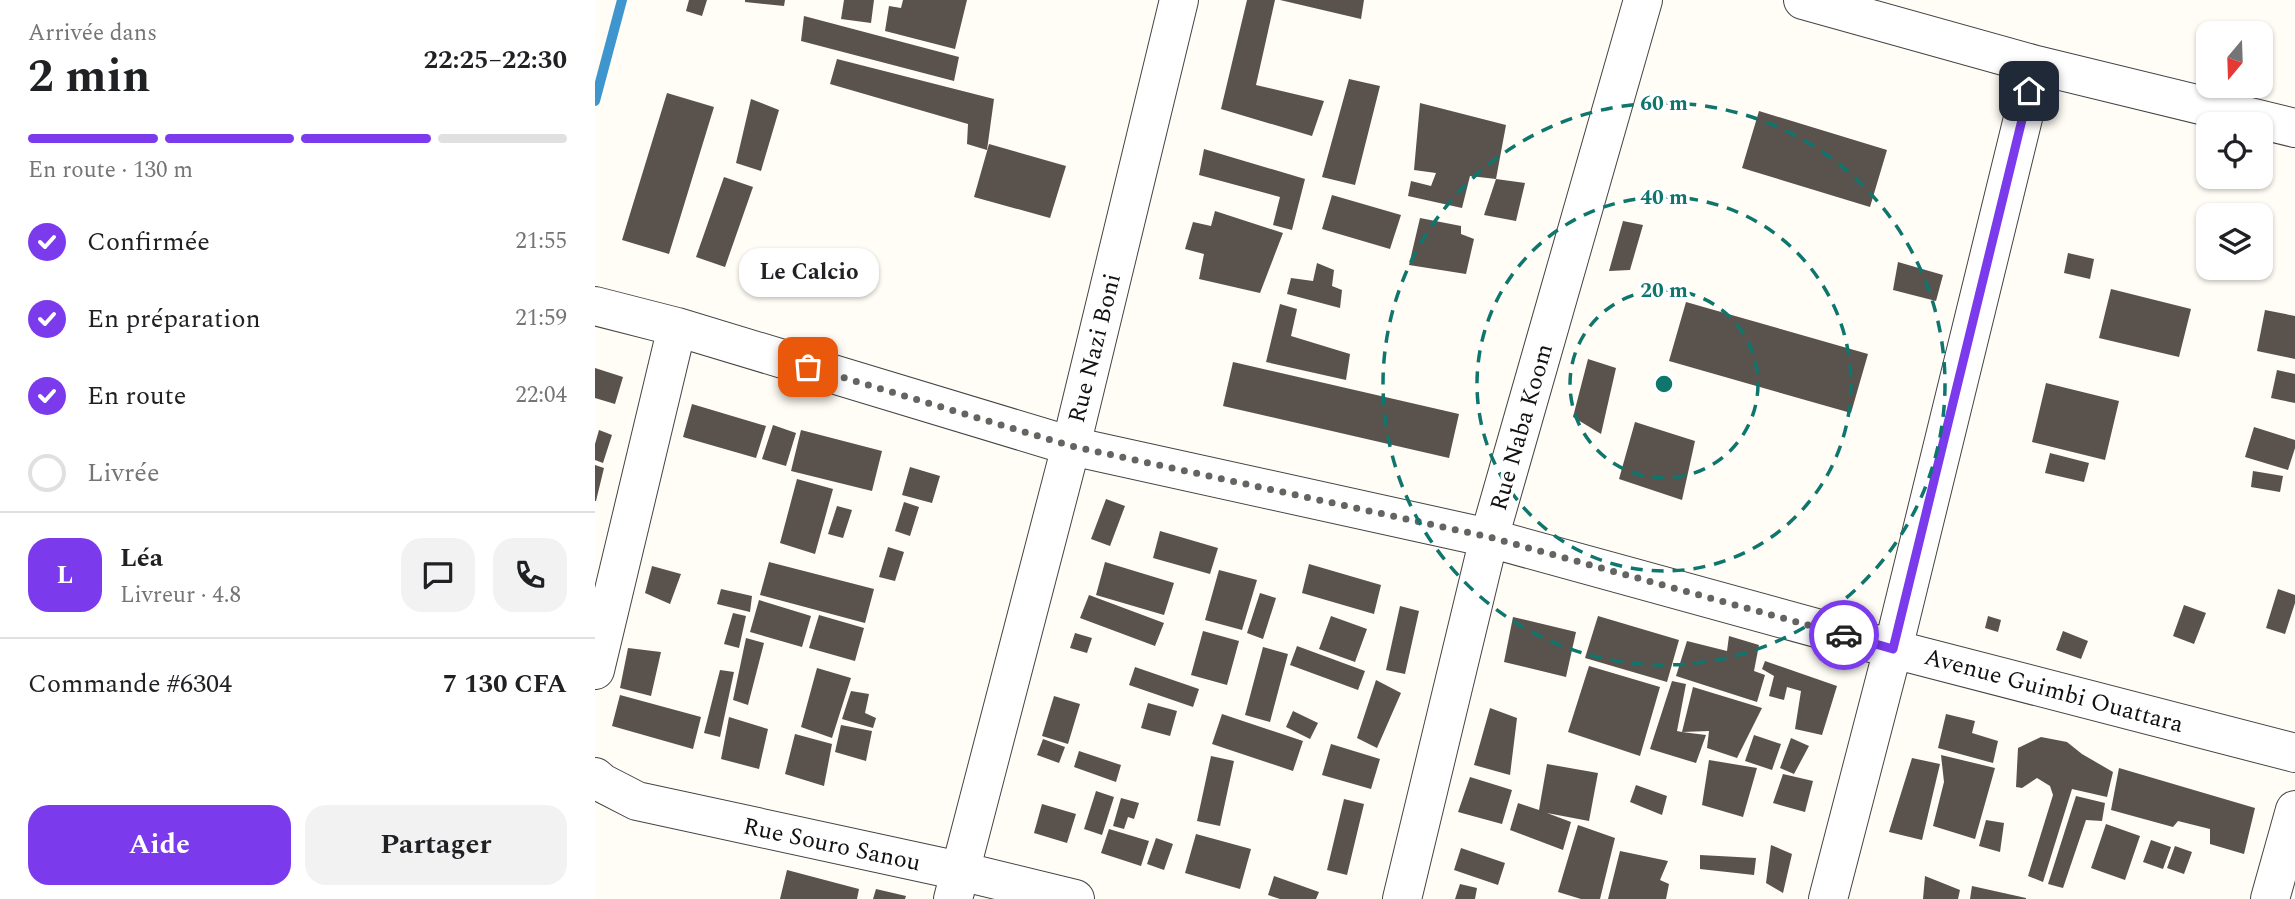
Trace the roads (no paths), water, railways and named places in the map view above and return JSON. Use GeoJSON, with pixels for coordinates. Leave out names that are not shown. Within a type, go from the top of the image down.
{"type":"FeatureCollection","features":[{"type":"Feature","properties":{"kind":"street","name":"Rue Nazi Boni"},"geometry":{"type":"LineString","coordinates":[[956,885],[1071,446],[1179,0]]}},
{"type":"Feature","properties":{"kind":"street","name":"Rue Naba Koom"},"geometry":{"type":"LineString","coordinates":[[1402,899],[1489,537],[1643,0]]}},
{"type":"Feature","properties":{"kind":"street"},"geometry":{"type":"LineString","coordinates":[[1803,0],[2035,65],[2295,128]]}},
{"type":"Feature","properties":{"kind":"street"},"geometry":{"type":"LineString","coordinates":[[1828,899],[1893,649],[2035,65]]}},
{"type":"Feature","properties":{"kind":"street","name":"Avenue Guimbi Ouattara"},"geometry":{"type":"LineString","coordinates":[[595,306],[677,327],[1071,446],[1489,537],[1893,649],[2295,753]]}},
{"type":"Feature","properties":{"kind":"street"},"geometry":{"type":"LineString","coordinates":[[595,670],[677,327]]}},
{"type":"Feature","properties":{"kind":"street","name":"Rue Souro Sanou"},"geometry":{"type":"LineString","coordinates":[[595,777],[637,801],[956,885],[1075,899]]}},
{"type":"Feature","properties":{"kind":"street"},"geometry":{"type":"LineString","coordinates":[[2270,899],[2295,810]]}},
{"type":"Feature","properties":{"kind":"waterway"},"geometry":{"type":"LineString","coordinates":[[595,101],[622,0]]}},
{"type":"Feature","properties":{"kind":"place","name":"Le Calcio"},"geometry":{"type":"Point","coordinates":[808,367]}}]}
